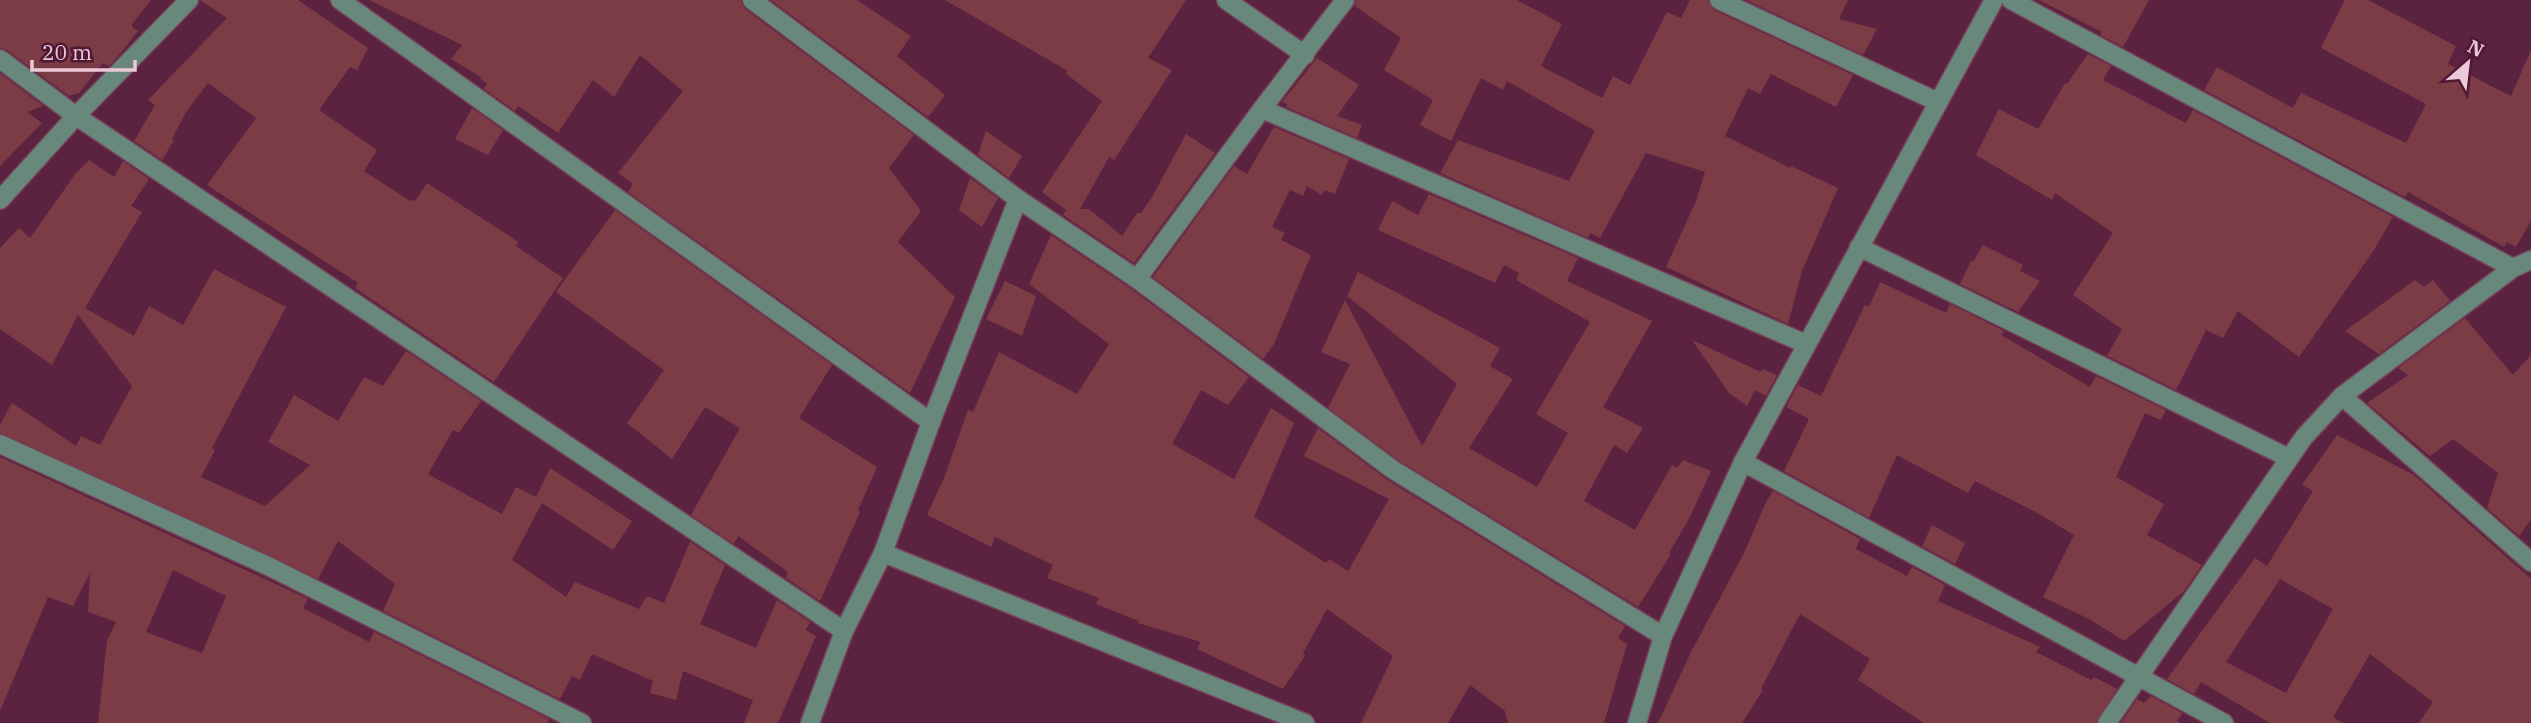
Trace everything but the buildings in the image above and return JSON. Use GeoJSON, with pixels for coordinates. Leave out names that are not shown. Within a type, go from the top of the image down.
{"type":"FeatureCollection","features":[{"type":"Feature","properties":{"kind":"street"},"geometry":{"type":"LineString","coordinates":[[0,200],[76,116],[189,0]]}},
{"type":"Feature","properties":{"kind":"street"},"geometry":{"type":"LineString","coordinates":[[340,0],[931,422]]}},
{"type":"Feature","properties":{"kind":"street"},"geometry":{"type":"LineString","coordinates":[[752,0],[1018,199],[1137,279],[1392,469],[1663,636]]}},
{"type":"Feature","properties":{"kind":"street"},"geometry":{"type":"LineString","coordinates":[[1226,0],[1306,55]]}},
{"type":"Feature","properties":{"kind":"street"},"geometry":{"type":"LineString","coordinates":[[1137,279],[1345,0]]}},
{"type":"Feature","properties":{"kind":"street"},"geometry":{"type":"LineString","coordinates":[[1719,0],[1938,102]]}},
{"type":"Feature","properties":{"kind":"street"},"geometry":{"type":"LineString","coordinates":[[1637,723],[1663,636],[1743,462],[1994,0]]}},
{"type":"Feature","properties":{"kind":"street"},"geometry":{"type":"LineString","coordinates":[[2011,0],[2512,268]]}},
{"type":"Feature","properties":{"kind":"street"},"geometry":{"type":"LineString","coordinates":[[0,59],[76,116],[844,631]]}},
{"type":"Feature","properties":{"kind":"street"},"geometry":{"type":"LineString","coordinates":[[1262,109],[1806,344]]}},
{"type":"Feature","properties":{"kind":"street"},"geometry":{"type":"LineString","coordinates":[[810,723],[844,631],[883,553],[1018,199]]}},
{"type":"Feature","properties":{"kind":"street"},"geometry":{"type":"LineString","coordinates":[[1860,247],[2289,458]]}},
{"type":"Feature","properties":{"kind":"street"},"geometry":{"type":"LineString","coordinates":[[2107,723],[2304,437],[2342,396],[2512,268],[2531,260]]}},
{"type":"Feature","properties":{"kind":"street"},"geometry":{"type":"LineString","coordinates":[[2342,396],[2531,562]]}},
{"type":"Feature","properties":{"kind":"street"},"geometry":{"type":"LineString","coordinates":[[0,444],[270,567],[582,723]]}},
{"type":"Feature","properties":{"kind":"street"},"geometry":{"type":"LineString","coordinates":[[1743,462],[2224,723]]}},
{"type":"Feature","properties":{"kind":"street"},"geometry":{"type":"LineString","coordinates":[[883,553],[1305,723]]}}]}
